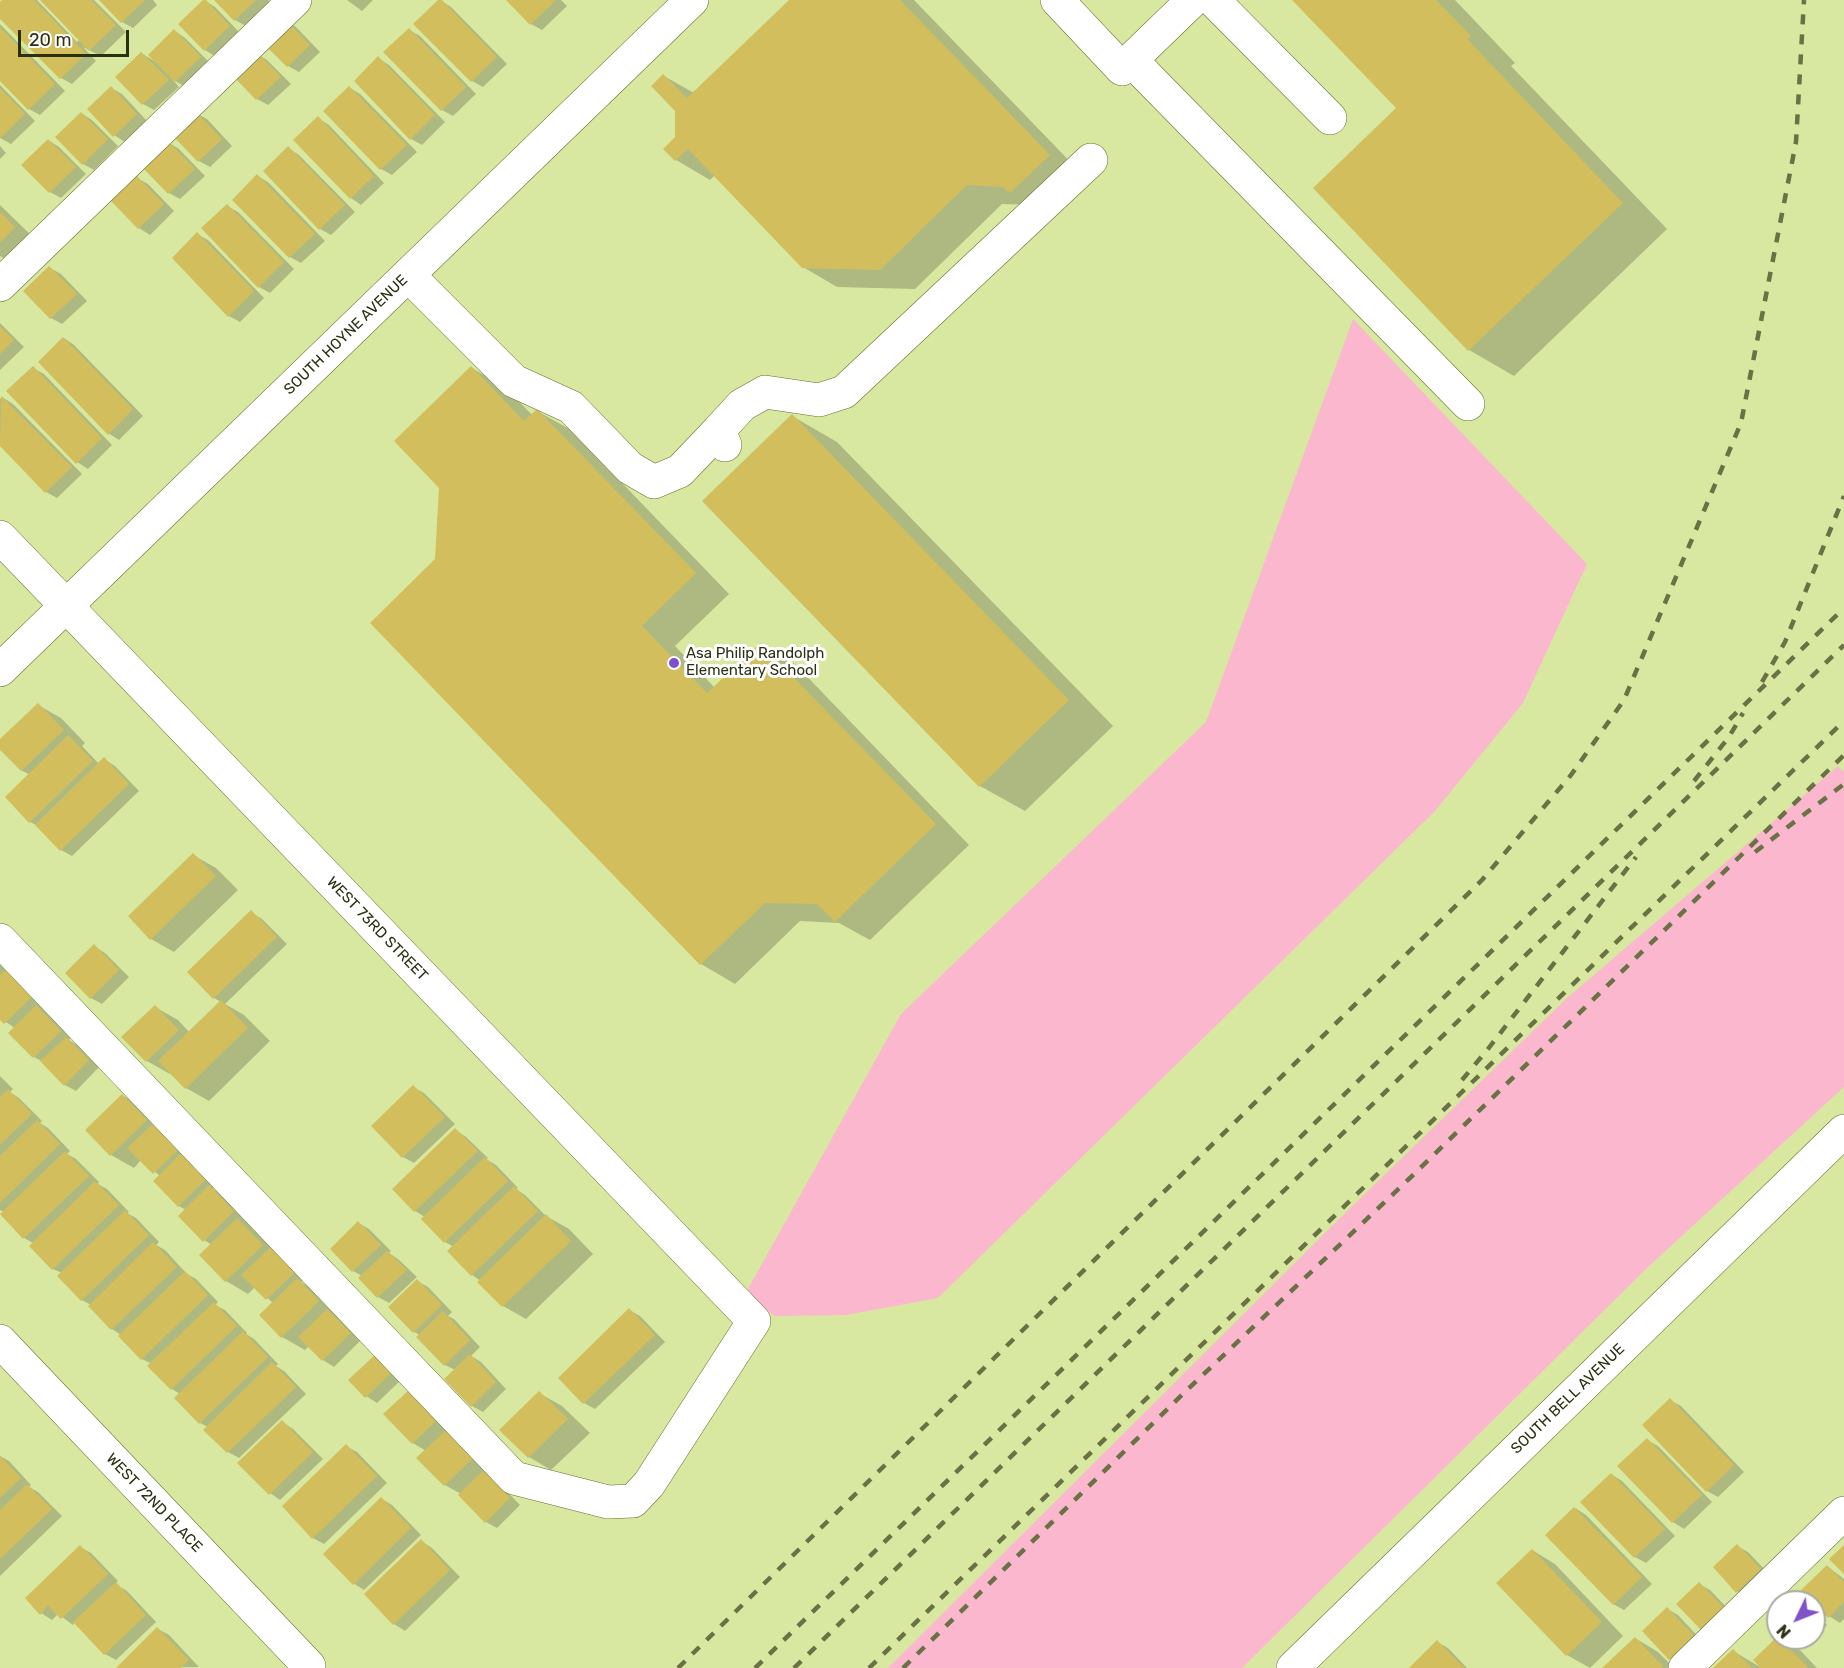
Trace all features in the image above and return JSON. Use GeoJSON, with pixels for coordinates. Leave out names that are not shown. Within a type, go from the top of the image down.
{"type":"FeatureCollection","features":[{"type":"Feature","properties":{"kind":"street"},"geometry":{"type":"LineString","coordinates":[[0,285],[295,0]]}},
{"type":"Feature","properties":{"kind":"street","name":"SOUTH HOYNE AVENUE"},"geometry":{"type":"LineString","coordinates":[[0,670],[692,0]]}},
{"type":"Feature","properties":{"kind":"street"},"geometry":{"type":"LineString","coordinates":[[1057,0],[1122,69]]}},
{"type":"Feature","properties":{"kind":"street"},"geometry":{"type":"LineString","coordinates":[[1193,0],[1131,60],[1468,404]]}},
{"type":"Feature","properties":{"kind":"street"},"geometry":{"type":"LineString","coordinates":[[1213,0],[1330,118]]}},
{"type":"Feature","properties":{"kind":"street"},"geometry":{"type":"LineString","coordinates":[[408,275],[513,381],[572,407],[630,468],[654,482],[680,471],[722,438],[742,405],[765,392],[819,400],[844,392],[1091,160]]}},
{"type":"Feature","properties":{"kind":"street","name":"WEST 73RD STREET"},"geometry":{"type":"LineString","coordinates":[[0,537],[754,1321],[649,1484],[633,1501],[608,1502],[514,1478],[0,940]]}},
{"type":"Feature","properties":{"kind":"street","name":"SOUTH BELL AVENUE"},"geometry":{"type":"LineString","coordinates":[[1293,1668],[1844,1131]]}},
{"type":"Feature","properties":{"kind":"street","name":"WEST 72ND PLACE"},"geometry":{"type":"LineString","coordinates":[[0,1341],[309,1666]]}},
{"type":"Feature","properties":{"kind":"street"},"geometry":{"type":"LineString","coordinates":[[1685,1668],[1844,1513]]}},
{"type":"Feature","properties":{"kind":"shaded area"},"geometry":{"type":"Polygon","coordinates":[[[1353,319],[1587,564],[1523,703],[1435,811],[938,1298],[846,1315],[775,1316],[743,1298],[901,1014],[1206,722],[1353,319]]]}},
{"type":"Feature","properties":{"kind":"shaded area"},"geometry":{"type":"Polygon","coordinates":[[[1838,766],[1844,772],[1844,1087],[1647,1268],[1242,1668],[888,1668],[1340,1218],[1567,998],[1838,766]]]}},
{"type":"Feature","properties":{"kind":"building"},"geometry":{"type":"Polygon","coordinates":[[[2,0],[34,0],[86,54],[60,79],[0,19],[2,0]]]}},
{"type":"Feature","properties":{"kind":"building"},"geometry":{"type":"Polygon","coordinates":[[[40,0],[91,0],[116,25],[89,51],[40,0]]]}},
{"type":"Feature","properties":{"kind":"building"},"geometry":{"type":"Polygon","coordinates":[[[99,0],[145,0],[121,23],[99,0]]]}},
{"type":"Feature","properties":{"kind":"building"},"geometry":{"type":"Polygon","coordinates":[[[203,0],[206,0],[230,26],[204,51],[178,24],[203,0]]]}},
{"type":"Feature","properties":{"kind":"building"},"geometry":{"type":"Polygon","coordinates":[[[214,0],[256,0],[234,21],[214,0]]]}},
{"type":"Feature","properties":{"kind":"building"},"geometry":{"type":"Polygon","coordinates":[[[438,0],[442,0],[497,57],[471,82],[413,24],[438,0]]]}},
{"type":"Feature","properties":{"kind":"building"},"geometry":{"type":"Polygon","coordinates":[[[506,0],[556,0],[530,25],[506,0]]]}},
{"type":"Feature","properties":{"kind":"building"},"geometry":{"type":"Polygon","coordinates":[[[789,0],[900,0],[1050,155],[1010,193],[1003,187],[967,185],[880,270],[802,268],[688,149],[675,161],[663,149],[675,137],[675,111],[651,86],[663,74],[687,98],[789,0]]]}},
{"type":"Feature","properties":{"kind":"building"},"geometry":{"type":"Polygon","coordinates":[[[1292,0],[1436,0],[1471,36],[1468,40],[1623,203],[1468,351],[1313,188],[1396,108],[1292,0]]]}},
{"type":"Feature","properties":{"kind":"building"},"geometry":{"type":"Polygon","coordinates":[[[285,19],[310,45],[287,67],[261,41],[285,19]]]}},
{"type":"Feature","properties":{"kind":"building"},"geometry":{"type":"Polygon","coordinates":[[[0,27],[55,84],[28,110],[0,81],[0,27]]]}},
{"type":"Feature","properties":{"kind":"building"},"geometry":{"type":"Polygon","coordinates":[[[409,28],[466,87],[441,111],[383,52],[409,28]]]}},
{"type":"Feature","properties":{"kind":"building"},"geometry":{"type":"Polygon","coordinates":[[[174,29],[201,57],[175,82],[148,55],[174,29]]]}},
{"type":"Feature","properties":{"kind":"building"},"geometry":{"type":"Polygon","coordinates":[[[256,51],[281,77],[256,100],[232,75],[256,51]]]}},
{"type":"Feature","properties":{"kind":"building"},"geometry":{"type":"Polygon","coordinates":[[[141,52],[169,80],[142,105],[115,77],[141,52]]]}},
{"type":"Feature","properties":{"kind":"building"},"geometry":{"type":"Polygon","coordinates":[[[378,56],[435,115],[410,140],[354,81],[378,56]]]}},
{"type":"Feature","properties":{"kind":"building"},"geometry":{"type":"Polygon","coordinates":[[[111,86],[137,114],[113,137],[87,109],[111,86]]]}},
{"type":"Feature","properties":{"kind":"building"},"geometry":{"type":"Polygon","coordinates":[[[349,86],[407,145],[380,170],[323,111],[349,86]]]}},
{"type":"Feature","properties":{"kind":"building"},"geometry":{"type":"Polygon","coordinates":[[[0,88],[25,114],[0,138],[0,88]]]}},
{"type":"Feature","properties":{"kind":"building"},"geometry":{"type":"Polygon","coordinates":[[[195,111],[222,139],[198,162],[171,134],[195,111]]]}},
{"type":"Feature","properties":{"kind":"building"},"geometry":{"type":"Polygon","coordinates":[[[81,112],[108,139],[82,165],[55,137],[81,112]]]}},
{"type":"Feature","properties":{"kind":"building"},"geometry":{"type":"Polygon","coordinates":[[[318,116],[374,176],[350,199],[293,140],[318,116]]]}},
{"type":"Feature","properties":{"kind":"building"},"geometry":{"type":"Polygon","coordinates":[[[48,139],[76,167],[49,193],[21,165],[48,139]]]}},
{"type":"Feature","properties":{"kind":"building"},"geometry":{"type":"Polygon","coordinates":[[[167,140],[195,169],[168,194],[141,166],[167,140]]]}},
{"type":"Feature","properties":{"kind":"building"},"geometry":{"type":"Polygon","coordinates":[[[288,146],[345,205],[319,230],[263,171],[288,146]]]}},
{"type":"Feature","properties":{"kind":"building"},"geometry":{"type":"Polygon","coordinates":[[[257,174],[315,234],[289,258],[232,200],[257,174]]]}},
{"type":"Feature","properties":{"kind":"building"},"geometry":{"type":"Polygon","coordinates":[[[137,176],[164,204],[138,229],[111,201],[137,176]]]}},
{"type":"Feature","properties":{"kind":"building"},"geometry":{"type":"Polygon","coordinates":[[[227,204],[284,262],[258,288],[201,228],[227,204]]]}},
{"type":"Feature","properties":{"kind":"building"},"geometry":{"type":"Polygon","coordinates":[[[0,212],[15,227],[0,243],[0,212]]]}},
{"type":"Feature","properties":{"kind":"building"},"geometry":{"type":"Polygon","coordinates":[[[197,232],[254,291],[228,317],[172,258],[197,232]]]}},
{"type":"Feature","properties":{"kind":"building"},"geometry":{"type":"Polygon","coordinates":[[[49,266],[77,294],[50,319],[23,291],[49,266]]]}},
{"type":"Feature","properties":{"kind":"building"},"geometry":{"type":"Polygon","coordinates":[[[0,326],[14,340],[0,354],[0,326]]]}},
{"type":"Feature","properties":{"kind":"building"},"geometry":{"type":"Polygon","coordinates":[[[63,337],[133,409],[108,435],[38,362],[63,337]]]}},
{"type":"Feature","properties":{"kind":"building"},"geometry":{"type":"Polygon","coordinates":[[[33,366],[102,438],[76,464],[6,391],[33,366]]]}},
{"type":"Feature","properties":{"kind":"building"},"geometry":{"type":"Polygon","coordinates":[[[471,366],[524,421],[537,409],[696,573],[642,626],[707,693],[760,643],[936,824],[835,922],[817,904],[765,903],[700,965],[370,623],[435,559],[439,488],[394,441],[471,366]]]}},
{"type":"Feature","properties":{"kind":"building"},"geometry":{"type":"Polygon","coordinates":[[[1,396],[72,467],[45,493],[0,446],[1,396]]]}},
{"type":"Feature","properties":{"kind":"building"},"geometry":{"type":"Polygon","coordinates":[[[792,414],[1069,700],[979,787],[702,501],[792,414]]]}},
{"type":"Feature","properties":{"kind":"building"},"geometry":{"type":"Polygon","coordinates":[[[38,703],[64,730],[21,771],[0,750],[0,739],[38,703]]]}},
{"type":"Feature","properties":{"kind":"building"},"geometry":{"type":"Polygon","coordinates":[[[68,735],[93,761],[29,823],[5,797],[68,735]]]}},
{"type":"Feature","properties":{"kind":"building"},"geometry":{"type":"Polygon","coordinates":[[[104,757],[129,784],[60,851],[35,825],[104,757]]]}},
{"type":"Feature","properties":{"kind":"building"},"geometry":{"type":"Polygon","coordinates":[[[193,853],[216,876],[150,940],[128,916],[193,853]]]}},
{"type":"Feature","properties":{"kind":"building"},"geometry":{"type":"Polygon","coordinates":[[[251,910],[277,937],[213,999],[187,972],[251,910]]]}},
{"type":"Feature","properties":{"kind":"building"},"geometry":{"type":"Polygon","coordinates":[[[94,944],[119,970],[90,999],[65,973],[94,944]]]}},
{"type":"Feature","properties":{"kind":"building"},"geometry":{"type":"Polygon","coordinates":[[[9,967],[35,994],[4,1024],[0,1020],[0,975],[9,967]]]}},
{"type":"Feature","properties":{"kind":"building"},"geometry":{"type":"Polygon","coordinates":[[[221,1000],[248,1028],[185,1089],[158,1061],[221,1000]]]}},
{"type":"Feature","properties":{"kind":"building"},"geometry":{"type":"Polygon","coordinates":[[[36,1005],[61,1031],[33,1058],[8,1033],[36,1005]]]}},
{"type":"Feature","properties":{"kind":"building"},"geometry":{"type":"Polygon","coordinates":[[[155,1005],[179,1030],[146,1062],[121,1037],[155,1005]]]}},
{"type":"Feature","properties":{"kind":"building"},"geometry":{"type":"Polygon","coordinates":[[[66,1037],[89,1060],[64,1086],[40,1061],[66,1037]]]}},
{"type":"Feature","properties":{"kind":"building"},"geometry":{"type":"Polygon","coordinates":[[[413,1085],[445,1117],[402,1158],[371,1126],[413,1085]]]}},
{"type":"Feature","properties":{"kind":"building"},"geometry":{"type":"Polygon","coordinates":[[[8,1089],[32,1114],[0,1145],[0,1097],[8,1089]]]}},
{"type":"Feature","properties":{"kind":"building"},"geometry":{"type":"Polygon","coordinates":[[[122,1094],[147,1120],[110,1156],[85,1130],[122,1094]]]}},
{"type":"Feature","properties":{"kind":"building"},"geometry":{"type":"Polygon","coordinates":[[[37,1120],[60,1144],[0,1203],[0,1156],[37,1120]]]}},
{"type":"Feature","properties":{"kind":"building"},"geometry":{"type":"Polygon","coordinates":[[[153,1124],[178,1150],[153,1174],[127,1148],[153,1124]]]}},
{"type":"Feature","properties":{"kind":"building"},"geometry":{"type":"Polygon","coordinates":[[[455,1128],[478,1151],[414,1212],[392,1189],[455,1128]]]}},
{"type":"Feature","properties":{"kind":"building"},"geometry":{"type":"Polygon","coordinates":[[[65,1151],[89,1176],[23,1239],[0,1214],[65,1151]]]}},
{"type":"Feature","properties":{"kind":"building"},"geometry":{"type":"Polygon","coordinates":[[[182,1152],[207,1178],[178,1207],[153,1181],[182,1152]]]}},
{"type":"Feature","properties":{"kind":"building"},"geometry":{"type":"Polygon","coordinates":[[[485,1157],[508,1181],[444,1243],[421,1219],[485,1157]]]}},
{"type":"Feature","properties":{"kind":"building"},"geometry":{"type":"Polygon","coordinates":[[[95,1181],[119,1205],[52,1270],[29,1246],[95,1181]]]}},
{"type":"Feature","properties":{"kind":"building"},"geometry":{"type":"Polygon","coordinates":[[[209,1185],[234,1211],[203,1242],[178,1216],[209,1185]]]}},
{"type":"Feature","properties":{"kind":"building"},"geometry":{"type":"Polygon","coordinates":[[[514,1186],[538,1211],[471,1276],[447,1251],[514,1186]]]}},
{"type":"Feature","properties":{"kind":"building"},"geometry":{"type":"Polygon","coordinates":[[[125,1210],[149,1235],[81,1301],[57,1276],[125,1210]]]}},
{"type":"Feature","properties":{"kind":"building"},"geometry":{"type":"Polygon","coordinates":[[[546,1214],[571,1241],[502,1307],[477,1282],[546,1214]]]}},
{"type":"Feature","properties":{"kind":"building"},"geometry":{"type":"Polygon","coordinates":[[[237,1218],[263,1245],[225,1282],[199,1255],[237,1218]]]}},
{"type":"Feature","properties":{"kind":"building"},"geometry":{"type":"Polygon","coordinates":[[[358,1221],[381,1245],[352,1272],[330,1249],[358,1221]]]}},
{"type":"Feature","properties":{"kind":"building"},"geometry":{"type":"Polygon","coordinates":[[[153,1242],[177,1267],[111,1330],[88,1306],[153,1242]]]}},
{"type":"Feature","properties":{"kind":"building"},"geometry":{"type":"Polygon","coordinates":[[[271,1247],[295,1272],[266,1300],[241,1275],[271,1247]]]}},
{"type":"Feature","properties":{"kind":"building"},"geometry":{"type":"Polygon","coordinates":[[[387,1251],[407,1270],[377,1298],[358,1278],[387,1251]]]}},
{"type":"Feature","properties":{"kind":"building"},"geometry":{"type":"Polygon","coordinates":[[[185,1271],[208,1295],[141,1360],[118,1336],[185,1271]]]}},
{"type":"Feature","properties":{"kind":"building"},"geometry":{"type":"Polygon","coordinates":[[[297,1278],[319,1301],[281,1338],[259,1315],[297,1278]]]}},
{"type":"Feature","properties":{"kind":"building"},"geometry":{"type":"Polygon","coordinates":[[[417,1279],[442,1305],[413,1333],[388,1307],[417,1279]]]}},
{"type":"Feature","properties":{"kind":"building"},"geometry":{"type":"Polygon","coordinates":[[[214,1302],[237,1326],[171,1390],[147,1366],[214,1302]]]}},
{"type":"Feature","properties":{"kind":"building"},"geometry":{"type":"Polygon","coordinates":[[[629,1308],[655,1335],[583,1404],[558,1378],[629,1308]]]}},
{"type":"Feature","properties":{"kind":"building"},"geometry":{"type":"Polygon","coordinates":[[[327,1309],[351,1333],[322,1361],[298,1337],[327,1309]]]}},
{"type":"Feature","properties":{"kind":"building"},"geometry":{"type":"Polygon","coordinates":[[[443,1311],[470,1340],[444,1366],[416,1337],[443,1311]]]}},
{"type":"Feature","properties":{"kind":"building"},"geometry":{"type":"Polygon","coordinates":[[[243,1331],[268,1357],[199,1424],[174,1398],[243,1331]]]}},
{"type":"Feature","properties":{"kind":"building"},"geometry":{"type":"Polygon","coordinates":[[[376,1354],[392,1372],[365,1398],[348,1380],[376,1354]]]}},
{"type":"Feature","properties":{"kind":"building"},"geometry":{"type":"Polygon","coordinates":[[[470,1354],[496,1382],[471,1407],[444,1379],[470,1354]]]}},
{"type":"Feature","properties":{"kind":"building"},"geometry":{"type":"Polygon","coordinates":[[[272,1362],[296,1387],[227,1453],[203,1430],[272,1362]]]}},
{"type":"Feature","properties":{"kind":"building"},"geometry":{"type":"Polygon","coordinates":[[[410,1389],[439,1418],[412,1444],[383,1414],[410,1389]]]}},
{"type":"Feature","properties":{"kind":"building"},"geometry":{"type":"Polygon","coordinates":[[[539,1391],[568,1419],[528,1458],[499,1430],[539,1391]]]}},
{"type":"Feature","properties":{"kind":"building"},"geometry":{"type":"Polygon","coordinates":[[[1670,1398],[1734,1465],[1706,1492],[1642,1425],[1670,1398]]]}},
{"type":"Feature","properties":{"kind":"building"},"geometry":{"type":"Polygon","coordinates":[[[282,1420],[313,1452],[269,1495],[237,1463],[282,1420]]]}},
{"type":"Feature","properties":{"kind":"building"},"geometry":{"type":"Polygon","coordinates":[[[446,1430],[473,1458],[444,1486],[416,1458],[446,1430]]]}},
{"type":"Feature","properties":{"kind":"building"},"geometry":{"type":"Polygon","coordinates":[[[1647,1438],[1702,1495],[1672,1523],[1617,1466],[1647,1438]]]}},
{"type":"Feature","properties":{"kind":"building"},"geometry":{"type":"Polygon","coordinates":[[[346,1444],[377,1476],[312,1539],[282,1506],[346,1444]]]}},
{"type":"Feature","properties":{"kind":"building"},"geometry":{"type":"Polygon","coordinates":[[[0,1456],[21,1478],[0,1498],[0,1456]]]}},
{"type":"Feature","properties":{"kind":"building"},"geometry":{"type":"Polygon","coordinates":[[[484,1470],[510,1498],[485,1523],[458,1495],[484,1470]]]}},
{"type":"Feature","properties":{"kind":"building"},"geometry":{"type":"Polygon","coordinates":[[[1611,1473],[1665,1529],[1634,1558],[1580,1502],[1611,1473]]]}},
{"type":"Feature","properties":{"kind":"building"},"geometry":{"type":"Polygon","coordinates":[[[27,1484],[52,1509],[0,1559],[0,1510],[27,1484]]]}},
{"type":"Feature","properties":{"kind":"building"},"geometry":{"type":"Polygon","coordinates":[[[381,1497],[411,1528],[353,1585],[323,1554],[381,1497]]]}},
{"type":"Feature","properties":{"kind":"building"},"geometry":{"type":"Polygon","coordinates":[[[1574,1507],[1642,1577],[1613,1605],[1545,1535],[1574,1507]]]}},
{"type":"Feature","properties":{"kind":"building"},"geometry":{"type":"Polygon","coordinates":[[[421,1539],[450,1570],[393,1625],[364,1594],[421,1539]]]}},
{"type":"Feature","properties":{"kind":"building"},"geometry":{"type":"Polygon","coordinates":[[[1737,1544],[1761,1569],[1736,1593],[1713,1567],[1737,1544]]]}},
{"type":"Feature","properties":{"kind":"building"},"geometry":{"type":"Polygon","coordinates":[[[80,1545],[108,1574],[61,1619],[48,1606],[40,1615],[25,1598],[80,1545]]]}},
{"type":"Feature","properties":{"kind":"building"},"geometry":{"type":"Polygon","coordinates":[[[1844,1545],[1844,1574],[1829,1559],[1844,1545]]]}},
{"type":"Feature","properties":{"kind":"building"},"geometry":{"type":"Polygon","coordinates":[[[1532,1549],[1602,1622],[1566,1656],[1496,1583],[1532,1549]]]}},
{"type":"Feature","properties":{"kind":"building"},"geometry":{"type":"Polygon","coordinates":[[[1827,1565],[1844,1582],[1844,1602],[1828,1618],[1826,1616],[1826,1590],[1801,1590],[1827,1565]]]}},
{"type":"Feature","properties":{"kind":"building"},"geometry":{"type":"Polygon","coordinates":[[[116,1582],[146,1615],[104,1655],[73,1622],[116,1582]]]}},
{"type":"Feature","properties":{"kind":"building"},"geometry":{"type":"Polygon","coordinates":[[[1699,1582],[1724,1608],[1701,1630],[1676,1604],[1699,1582]]]}},
{"type":"Feature","properties":{"kind":"building"},"geometry":{"type":"Polygon","coordinates":[[[1667,1607],[1694,1636],[1669,1660],[1642,1631],[1667,1607]]]}},
{"type":"Feature","properties":{"kind":"building"},"geometry":{"type":"Polygon","coordinates":[[[157,1627],[189,1660],[181,1668],[116,1668],[157,1627]]]}},
{"type":"Feature","properties":{"kind":"building"},"geometry":{"type":"Polygon","coordinates":[[[1635,1637],[1663,1666],[1661,1668],[1602,1668],[1635,1637]]]}},
{"type":"Feature","properties":{"kind":"building"},"geometry":{"type":"Polygon","coordinates":[[[1437,1640],[1464,1668],[1409,1668],[1437,1640]]]}},
{"type":"Feature","properties":{"kind":"building"},"geometry":{"type":"Polygon","coordinates":[[[1766,1648],[1766,1650],[1791,1650],[1808,1668],[1761,1668],[1753,1660],[1766,1648]]]}},
{"type":"Feature","properties":{"kind":"building"},"geometry":{"type":"Polygon","coordinates":[[[1733,1649],[1752,1668],[1713,1668],[1733,1649]]]}},
{"type":"Feature","properties":{"kind":"railway"},"geometry":{"type":"LineString","coordinates":[[678,1668],[1482,880],[1571,775],[1624,700],[1741,423],[1796,142],[1804,0]]}},
{"type":"Feature","properties":{"kind":"railway"},"geometry":{"type":"LineString","coordinates":[[1762,682],[1785,642],[1844,496]]}},
{"type":"Feature","properties":{"kind":"railway"},"geometry":{"type":"LineString","coordinates":[[755,1668],[1844,608]]}},
{"type":"Feature","properties":{"kind":"railway"},"geometry":{"type":"LineString","coordinates":[[794,1668],[1844,645]]}},
{"type":"Feature","properties":{"kind":"railway"},"geometry":{"type":"LineString","coordinates":[[1694,781],[1729,737],[1743,713]]}},
{"type":"Feature","properties":{"kind":"railway"},"geometry":{"type":"LineString","coordinates":[[869,1668],[1844,721]]}},
{"type":"Feature","properties":{"kind":"railway"},"geometry":{"type":"LineString","coordinates":[[903,1668],[1844,755]]}},
{"type":"Feature","properties":{"kind":"railway"},"geometry":{"type":"LineString","coordinates":[[1755,852],[1844,784]]}},
{"type":"Feature","properties":{"kind":"railway"},"geometry":{"type":"LineString","coordinates":[[1462,1080],[1636,857]]}},
{"type":"Feature","properties":{"kind":"place","name":"Asa Philip Randolph Elementary School"},"geometry":{"type":"Point","coordinates":[674,663]}}]}
